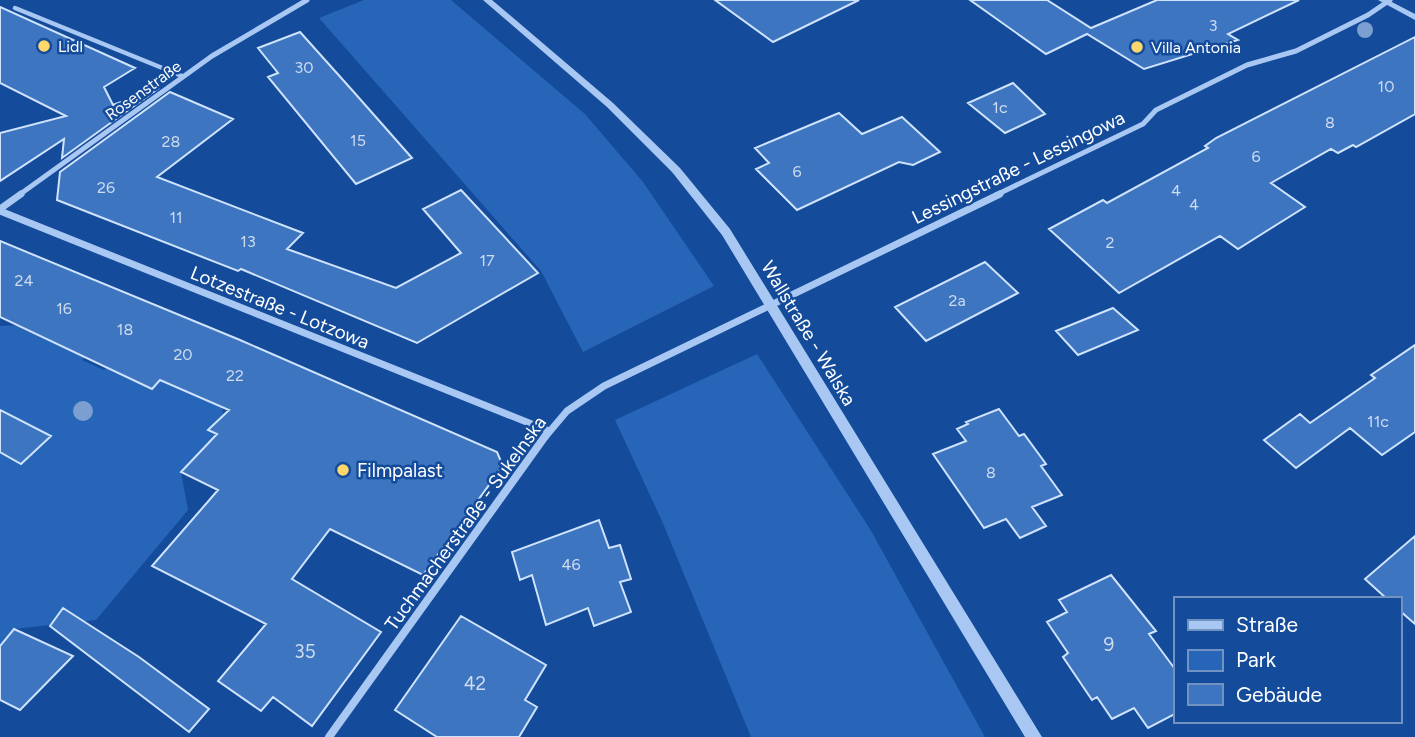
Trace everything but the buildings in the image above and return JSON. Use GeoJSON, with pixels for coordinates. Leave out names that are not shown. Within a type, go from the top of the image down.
{"type":"FeatureCollection","features":[{"type":"Feature","properties":{"kind":"street","name":"Rosenstraße"},"geometry":{"type":"LineString","coordinates":[[0,210],[182,76],[296,4],[307,0]]}},
{"type":"Feature","properties":{"kind":"street","name":"Wallstraße - Walska"},"geometry":{"type":"LineString","coordinates":[[487,0],[610,105],[676,170],[726,232],[1034,737]]}},
{"type":"Feature","properties":{"kind":"street","name":"Lessingstraße - Lessingowa"},"geometry":{"type":"LineString","coordinates":[[769,306],[1143,124],[1156,110],[1247,65],[1296,51],[1387,1]]}},
{"type":"Feature","properties":{"kind":"street"},"geometry":{"type":"LineString","coordinates":[[1387,1],[1415,17]]}},
{"type":"Feature","properties":{"kind":"street","name":"Lotzestraße - Lotzowa"},"geometry":{"type":"LineString","coordinates":[[0,210],[549,431]]}},
{"type":"Feature","properties":{"kind":"street","name":"Tuchmacherstraße - Sukelnska"},"geometry":{"type":"LineString","coordinates":[[329,737],[549,431],[568,411],[604,386],[769,306]]}},
{"type":"Feature","properties":{"kind":"lane"},"geometry":{"type":"LineString","coordinates":[[15,8],[182,76]]}},
{"type":"Feature","properties":{"kind":"green space"},"geometry":{"type":"Polygon","coordinates":[[[364,0],[451,0],[585,114],[643,182],[714,286],[583,352],[541,271],[319,18],[364,0]]]}},
{"type":"Feature","properties":{"kind":"green space"},"geometry":{"type":"Polygon","coordinates":[[[18,325],[90,352],[82,360],[104,370],[112,362],[125,377],[152,389],[160,380],[222,407],[223,414],[208,429],[217,434],[181,472],[188,510],[96,620],[14,629],[0,646],[0,326],[18,325]]]}},
{"type":"Feature","properties":{"kind":"green space"},"geometry":{"type":"Polygon","coordinates":[[[757,354],[870,529],[985,737],[751,737],[662,521],[615,420],[757,354]]]}},
{"type":"Feature","properties":{"kind":"place","name":"Lidl"},"geometry":{"type":"Point","coordinates":[44,46]}},
{"type":"Feature","properties":{"kind":"place","name":"Villa Antonia"},"geometry":{"type":"Point","coordinates":[1137,47]}},
{"type":"Feature","properties":{"kind":"place","name":"Filmpalast"},"geometry":{"type":"Point","coordinates":[343,470]}}]}
